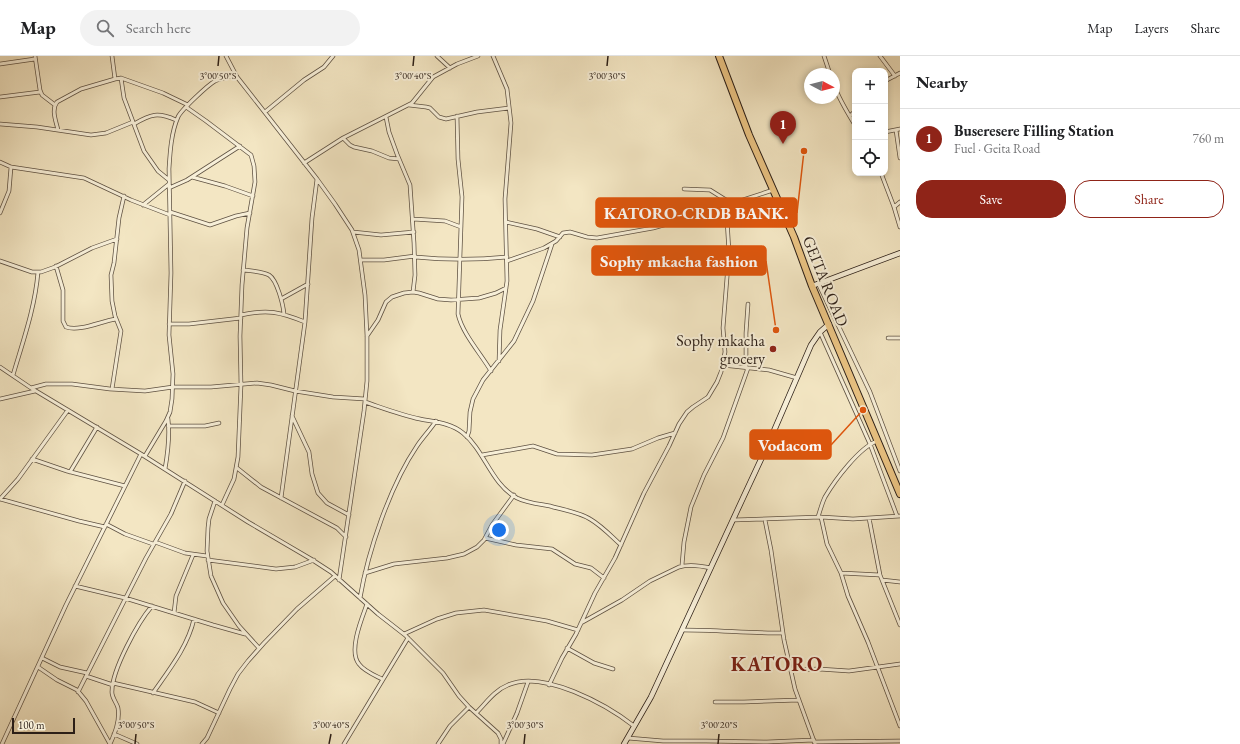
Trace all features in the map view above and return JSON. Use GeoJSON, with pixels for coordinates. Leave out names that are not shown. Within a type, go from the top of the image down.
{"type":"FeatureCollection","features":[{"type":"Feature","properties":{"kind":"highway","name":"GEITA ROAD"},"geometry":{"type":"LineString","coordinates":[[719,56],[749,135],[815,284],[829,324],[900,494]]}},
{"type":"Feature","properties":{"kind":"street"},"geometry":{"type":"LineString","coordinates":[[112,56],[115,79]]}},
{"type":"Feature","properties":{"kind":"street"},"geometry":{"type":"LineString","coordinates":[[226,56],[236,75],[318,179],[353,232],[361,260],[368,358],[365,400],[339,580]]}},
{"type":"Feature","properties":{"kind":"street"},"geometry":{"type":"LineString","coordinates":[[264,112],[304,80],[324,67],[333,56]]}},
{"type":"Feature","properties":{"kind":"street"},"geometry":{"type":"LineString","coordinates":[[437,56],[450,68]]}},
{"type":"Feature","properties":{"kind":"street"},"geometry":{"type":"LineString","coordinates":[[304,163],[343,138],[412,103],[434,77],[450,68],[478,56]]}},
{"type":"Feature","properties":{"kind":"street"},"geometry":{"type":"LineString","coordinates":[[494,56],[507,89],[511,124],[505,199],[507,259],[506,288],[500,330],[499,361]]}},
{"type":"Feature","properties":{"kind":"street"},"geometry":{"type":"LineString","coordinates":[[824,56],[828,68]]}},
{"type":"Feature","properties":{"kind":"street"},"geometry":{"type":"LineString","coordinates":[[880,56],[895,76]]}},
{"type":"Feature","properties":{"kind":"street"},"geometry":{"type":"LineString","coordinates":[[0,64],[35,57],[40,92],[54,105],[58,130]]}},
{"type":"Feature","properties":{"kind":"street"},"geometry":{"type":"LineString","coordinates":[[888,80],[900,73]]}},
{"type":"Feature","properties":{"kind":"street"},"geometry":{"type":"LineString","coordinates":[[145,456],[167,417],[172,399],[173,388],[170,351],[171,273],[169,180],[170,156],[176,120],[178,115],[212,83],[236,75]]}},
{"type":"Feature","properties":{"kind":"street"},"geometry":{"type":"LineString","coordinates":[[121,78],[124,98],[144,151],[158,171],[169,180]]}},
{"type":"Feature","properties":{"kind":"street"},"geometry":{"type":"LineString","coordinates":[[54,105],[72,93],[121,78],[163,93],[187,106],[240,146],[251,155],[254,160],[255,182],[243,270],[241,385],[237,468],[234,479],[222,505]]}},
{"type":"Feature","properties":{"kind":"street"},"geometry":{"type":"LineString","coordinates":[[0,97],[40,92]]}},
{"type":"Feature","properties":{"kind":"street"},"geometry":{"type":"LineString","coordinates":[[840,98],[852,120]]}},
{"type":"Feature","properties":{"kind":"street"},"geometry":{"type":"LineString","coordinates":[[409,104],[430,108],[443,119],[510,108]]}},
{"type":"Feature","properties":{"kind":"street"},"geometry":{"type":"LineString","coordinates":[[0,124],[37,127],[91,135],[115,130],[155,114],[168,116],[176,120]]}},
{"type":"Feature","properties":{"kind":"street"},"geometry":{"type":"LineString","coordinates":[[457,116],[462,197],[458,314],[459,319],[491,371]]}},
{"type":"Feature","properties":{"kind":"street"},"geometry":{"type":"LineString","coordinates":[[386,117],[389,132],[410,185],[415,256],[413,292]]}},
{"type":"Feature","properties":{"kind":"street"},"geometry":{"type":"LineString","coordinates":[[888,131],[900,129]]}},
{"type":"Feature","properties":{"kind":"street"},"geometry":{"type":"LineString","coordinates":[[896,130],[900,158]]}},
{"type":"Feature","properties":{"kind":"street"},"geometry":{"type":"LineString","coordinates":[[343,138],[354,147],[389,158],[399,159]]}},
{"type":"Feature","properties":{"kind":"street"},"geometry":{"type":"LineString","coordinates":[[143,205],[169,186],[192,177],[240,146]]}},
{"type":"Feature","properties":{"kind":"street"},"geometry":{"type":"LineString","coordinates":[[0,162],[11,167],[84,178],[143,205],[210,225],[250,213]]}},
{"type":"Feature","properties":{"kind":"street"},"geometry":{"type":"LineString","coordinates":[[0,213],[9,191],[11,167]]}},
{"type":"Feature","properties":{"kind":"street"},"geometry":{"type":"LineString","coordinates":[[882,176],[900,227]]}},
{"type":"Feature","properties":{"kind":"street"},"geometry":{"type":"LineString","coordinates":[[192,177],[225,186],[253,196]]}},
{"type":"Feature","properties":{"kind":"street"},"geometry":{"type":"LineString","coordinates":[[281,498],[305,322],[312,218],[318,179]]}},
{"type":"Feature","properties":{"kind":"street"},"geometry":{"type":"LineString","coordinates":[[684,189],[710,190],[726,200],[737,201],[774,190]]}},
{"type":"Feature","properties":{"kind":"street"},"geometry":{"type":"LineString","coordinates":[[112,389],[122,331],[116,319],[112,301],[111,275],[119,218],[124,196]]}},
{"type":"Feature","properties":{"kind":"street"},"geometry":{"type":"LineString","coordinates":[[361,260],[415,256],[460,259],[507,259],[524,256],[552,244],[566,232],[597,238],[653,228],[707,213],[714,210],[726,200]]}},
{"type":"Feature","properties":{"kind":"street"},"geometry":{"type":"LineString","coordinates":[[549,684],[615,558],[644,493],[679,424],[687,412],[708,397],[717,382],[725,352],[725,293],[728,267],[727,220],[729,208],[737,201]]}},
{"type":"Feature","properties":{"kind":"street"},"geometry":{"type":"LineString","coordinates":[[894,208],[900,202]]}},
{"type":"Feature","properties":{"kind":"street"},"geometry":{"type":"LineString","coordinates":[[413,219],[445,221],[461,227]]}},
{"type":"Feature","properties":{"kind":"street"},"geometry":{"type":"LineString","coordinates":[[506,222],[538,229],[560,238]]}},
{"type":"Feature","properties":{"kind":"street"},"geometry":{"type":"LineString","coordinates":[[353,232],[381,235],[414,232]]}},
{"type":"Feature","properties":{"kind":"street"},"geometry":{"type":"LineString","coordinates":[[0,261],[32,272],[38,272],[56,266],[92,248],[117,239]]}},
{"type":"Feature","properties":{"kind":"street"},"geometry":{"type":"LineString","coordinates":[[467,437],[473,399],[484,380],[514,341],[528,314],[552,244]]}},
{"type":"Feature","properties":{"kind":"street"},"geometry":{"type":"LineString","coordinates":[[900,253],[815,284],[870,392],[900,471]]}},
{"type":"Feature","properties":{"kind":"street"},"geometry":{"type":"LineString","coordinates":[[56,266],[63,290],[63,321],[66,328],[75,329],[116,319]]}},
{"type":"Feature","properties":{"kind":"street"},"geometry":{"type":"LineString","coordinates":[[243,270],[258,272],[270,276],[275,283],[281,299],[284,314]]}},
{"type":"Feature","properties":{"kind":"street"},"geometry":{"type":"LineString","coordinates":[[13,375],[33,309],[38,272]]}},
{"type":"Feature","properties":{"kind":"street"},"geometry":{"type":"LineString","coordinates":[[281,299],[308,284]]}},
{"type":"Feature","properties":{"kind":"street"},"geometry":{"type":"LineString","coordinates":[[367,336],[372,330],[388,299],[404,293],[413,292],[438,299],[459,300],[488,296],[506,288]]}},
{"type":"Feature","properties":{"kind":"street"},"geometry":{"type":"LineString","coordinates":[[682,565],[684,542],[691,507],[704,475],[723,438],[747,368],[746,332],[748,304]]}},
{"type":"Feature","properties":{"kind":"street"},"geometry":{"type":"LineString","coordinates":[[170,324],[189,324],[266,311],[284,314],[305,322]]}},
{"type":"Feature","properties":{"kind":"street"},"geometry":{"type":"LineString","coordinates":[[624,744],[651,697],[683,630],[770,440],[810,345],[820,332],[829,324]]}},
{"type":"Feature","properties":{"kind":"street"},"geometry":{"type":"LineString","coordinates":[[733,520],[819,517],[844,519],[898,516],[870,444],[820,332]]}},
{"type":"Feature","properties":{"kind":"street"},"geometry":{"type":"LineString","coordinates":[[888,338],[900,338]]}},
{"type":"Feature","properties":{"kind":"street"},"geometry":{"type":"LineString","coordinates":[[722,365],[769,370],[797,378]]}},
{"type":"Feature","properties":{"kind":"street"},"geometry":{"type":"LineString","coordinates":[[0,367],[35,391],[145,456],[215,501],[314,560],[404,634],[443,673],[459,696],[469,707],[498,733],[502,744]]}},
{"type":"Feature","properties":{"kind":"street"},"geometry":{"type":"LineString","coordinates":[[31,388],[46,384],[59,384],[145,391],[257,383],[271,385],[295,392],[365,400],[420,419],[436,421],[451,426],[467,437],[482,455],[495,477],[508,492],[528,502],[570,511],[590,519],[621,545]]}},
{"type":"Feature","properties":{"kind":"street"},"geometry":{"type":"LineString","coordinates":[[0,400],[35,391]]}},
{"type":"Feature","properties":{"kind":"street"},"geometry":{"type":"LineString","coordinates":[[68,410],[18,479],[0,499],[79,521],[105,525],[125,534],[192,555],[276,569],[295,567],[314,560]]}},
{"type":"Feature","properties":{"kind":"street"},"geometry":{"type":"LineString","coordinates":[[292,416],[309,452],[312,474],[318,493],[327,503],[349,515]]}},
{"type":"Feature","properties":{"kind":"street"},"geometry":{"type":"LineString","coordinates":[[165,469],[169,447],[167,417]]}},
{"type":"Feature","properties":{"kind":"street"},"geometry":{"type":"LineString","coordinates":[[360,598],[365,573],[379,527],[397,483],[417,445],[436,421]]}},
{"type":"Feature","properties":{"kind":"street"},"geometry":{"type":"LineString","coordinates":[[168,426],[205,426],[219,423]]}},
{"type":"Feature","properties":{"kind":"street"},"geometry":{"type":"LineString","coordinates":[[70,472],[96,427]]}},
{"type":"Feature","properties":{"kind":"street"},"geometry":{"type":"LineString","coordinates":[[482,455],[533,446],[557,454],[592,455],[632,448],[675,433]]}},
{"type":"Feature","properties":{"kind":"street"},"geometry":{"type":"LineString","coordinates":[[877,441],[870,444],[860,452],[840,476],[825,497],[819,517],[827,544],[841,573],[848,596],[868,642],[900,726]]}},
{"type":"Feature","properties":{"kind":"street"},"geometry":{"type":"LineString","coordinates":[[2,744],[24,693],[38,667],[75,586],[141,454]]}},
{"type":"Feature","properties":{"kind":"street"},"geometry":{"type":"LineString","coordinates":[[32,460],[70,472],[125,486]]}},
{"type":"Feature","properties":{"kind":"street"},"geometry":{"type":"LineString","coordinates":[[237,468],[261,487],[337,528],[346,537]]}},
{"type":"Feature","properties":{"kind":"street"},"geometry":{"type":"LineString","coordinates":[[78,692],[125,598],[171,514],[185,481]]}},
{"type":"Feature","properties":{"kind":"street"},"geometry":{"type":"LineString","coordinates":[[365,573],[394,564],[447,558],[464,554],[477,547],[485,538],[492,525],[514,495]]}},
{"type":"Feature","properties":{"kind":"street"},"geometry":{"type":"LineString","coordinates":[[215,501],[209,519],[208,558],[211,576],[223,603],[245,634],[259,648]]}},
{"type":"Feature","properties":{"kind":"street"},"geometry":{"type":"LineString","coordinates":[[869,518],[880,575],[900,625]]}},
{"type":"Feature","properties":{"kind":"street"},"geometry":{"type":"LineString","coordinates":[[765,520],[772,550],[783,633],[791,670],[799,700],[814,742]]}},
{"type":"Feature","properties":{"kind":"street"},"geometry":{"type":"LineString","coordinates":[[485,538],[516,545],[552,549],[575,564],[591,568],[604,578]]}},
{"type":"Feature","properties":{"kind":"street"},"geometry":{"type":"LineString","coordinates":[[174,613],[176,596],[192,555]]}},
{"type":"Feature","properties":{"kind":"street"},"geometry":{"type":"LineString","coordinates":[[581,624],[622,600],[650,581],[682,565],[711,568]]}},
{"type":"Feature","properties":{"kind":"street"},"geometry":{"type":"LineString","coordinates":[[841,573],[880,575]]}},
{"type":"Feature","properties":{"kind":"street"},"geometry":{"type":"LineString","coordinates":[[202,744],[207,738],[238,674],[259,648],[297,609],[334,576]]}},
{"type":"Feature","properties":{"kind":"street"},"geometry":{"type":"LineString","coordinates":[[882,580],[900,582]]}},
{"type":"Feature","properties":{"kind":"street"},"geometry":{"type":"LineString","coordinates":[[75,586],[125,598],[245,634]]}},
{"type":"Feature","properties":{"kind":"street"},"geometry":{"type":"LineString","coordinates":[[366,604],[358,628],[355,648],[356,659],[364,670],[382,679]]}},
{"type":"Feature","properties":{"kind":"street"},"geometry":{"type":"LineString","coordinates":[[110,744],[118,718],[118,708],[111,692],[113,684],[137,626],[152,606]]}},
{"type":"Feature","properties":{"kind":"street"},"geometry":{"type":"LineString","coordinates":[[404,634],[437,619],[456,613],[484,610],[548,622],[578,630]]}},
{"type":"Feature","properties":{"kind":"street"},"geometry":{"type":"LineString","coordinates":[[153,693],[183,646],[190,633],[194,619]]}},
{"type":"Feature","properties":{"kind":"street"},"geometry":{"type":"LineString","coordinates":[[683,630],[783,633]]}},
{"type":"Feature","properties":{"kind":"street"},"geometry":{"type":"LineString","coordinates":[[344,744],[408,638]]}},
{"type":"Feature","properties":{"kind":"street"},"geometry":{"type":"LineString","coordinates":[[567,648],[594,663],[613,669]]}},
{"type":"Feature","properties":{"kind":"street"},"geometry":{"type":"LineString","coordinates":[[42,658],[60,667],[86,674],[113,684],[195,702],[219,713]]}},
{"type":"Feature","properties":{"kind":"street"},"geometry":{"type":"LineString","coordinates":[[791,670],[819,669],[849,671],[900,664]]}},
{"type":"Feature","properties":{"kind":"street"},"geometry":{"type":"LineString","coordinates":[[38,667],[78,692],[86,701],[110,744]]}},
{"type":"Feature","properties":{"kind":"street"},"geometry":{"type":"LineString","coordinates":[[476,713],[502,688],[509,684],[528,682],[549,684],[591,698],[634,726]]}},
{"type":"Feature","properties":{"kind":"street"},"geometry":{"type":"LineString","coordinates":[[502,744],[517,713],[528,682]]}},
{"type":"Feature","properties":{"kind":"street"},"geometry":{"type":"LineString","coordinates":[[715,702],[799,700]]}},
{"type":"Feature","properties":{"kind":"street"},"geometry":{"type":"LineString","coordinates":[[438,744],[450,726],[469,707]]}},
{"type":"Feature","properties":{"kind":"street"},"geometry":{"type":"LineString","coordinates":[[114,734],[137,744]]}},
{"type":"Feature","properties":{"kind":"street"},"geometry":{"type":"LineString","coordinates":[[628,738],[665,743],[858,743],[900,741]]}},
{"type":"Feature","properties":{"kind":"place","name":"Buseresere Filling Station"},"geometry":{"type":"Point","coordinates":[783,144]}},
{"type":"Feature","properties":{"kind":"place","name":"KATORO-CRDB BANK."},"geometry":{"type":"Point","coordinates":[804,151]}},
{"type":"Feature","properties":{"kind":"place","name":"Sophy mkacha fashion"},"geometry":{"type":"Point","coordinates":[776,330]}},
{"type":"Feature","properties":{"kind":"place","name":"Sophy mkacha grocery"},"geometry":{"type":"Point","coordinates":[773,349]}},
{"type":"Feature","properties":{"kind":"place","name":"Vodacom"},"geometry":{"type":"Point","coordinates":[863,410]}},
{"type":"Feature","properties":{"kind":"district","name":"KATORO"},"geometry":{"type":"Point","coordinates":[777,664]}}]}
